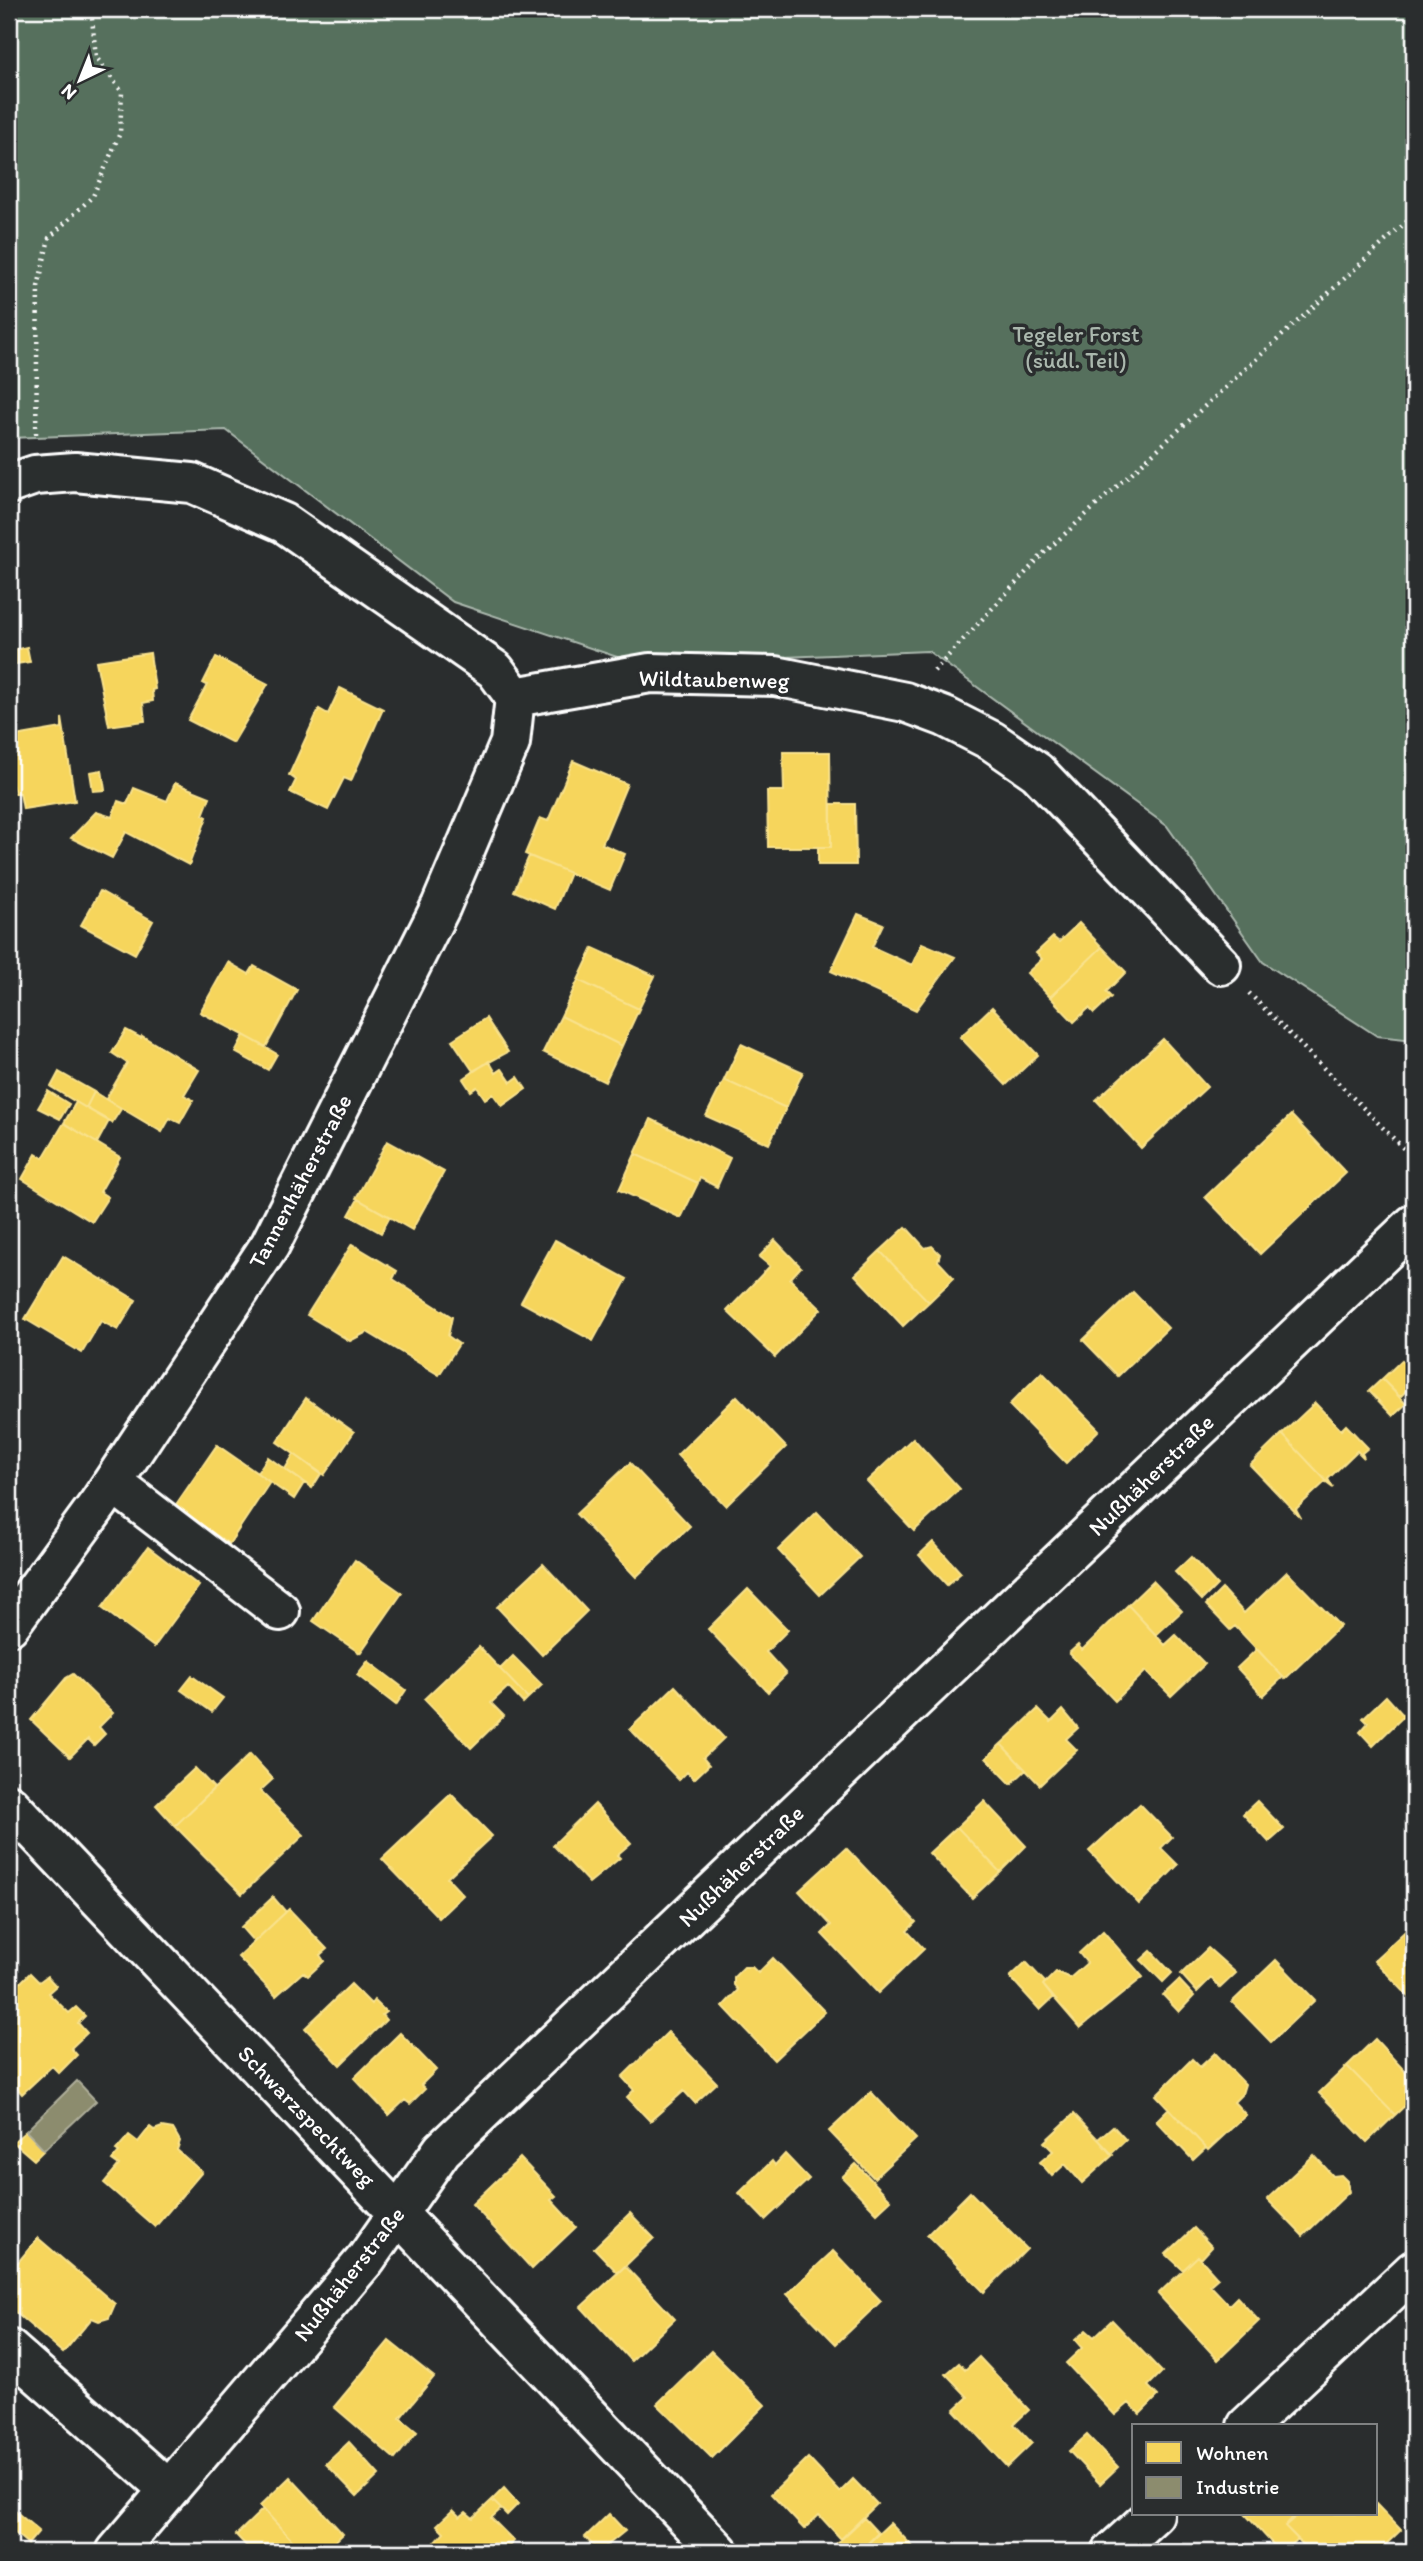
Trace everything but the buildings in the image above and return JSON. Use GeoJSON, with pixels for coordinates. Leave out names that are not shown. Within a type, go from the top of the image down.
{"type":"FeatureCollection","features":[{"type":"Feature","properties":{"kind":"street"},"geometry":{"type":"LineString","coordinates":[[22,480],[75,472],[192,483],[284,523],[495,670],[515,697]]}},
{"type":"Feature","properties":{"kind":"street","name":"Wildtaubenweg"},"geometry":{"type":"LineString","coordinates":[[515,697],[650,673],[775,676],[905,702],[945,717],[992,741],[1037,772],[1221,965]]}},
{"type":"Feature","properties":{"kind":"street","name":"Tannenhäherstraße"},"geometry":{"type":"LineString","coordinates":[[9,1626],[113,1483],[270,1245],[441,906],[510,743],[515,697]]}},
{"type":"Feature","properties":{"kind":"street","name":"Nußhäherstraße"},"geometry":{"type":"LineString","coordinates":[[116,2552],[366,2259],[442,2150],[1414,1224]]}},
{"type":"Feature","properties":{"kind":"street"},"geometry":{"type":"LineString","coordinates":[[113,1483],[280,1611]]}},
{"type":"Feature","properties":{"kind":"street","name":"Schwarzspechtweg"},"geometry":{"type":"LineString","coordinates":[[9,1804],[719,2552]]}},
{"type":"Feature","properties":{"kind":"street"},"geometry":{"type":"LineString","coordinates":[[1249,2424],[1414,2270]]}},
{"type":"Feature","properties":{"kind":"street"},"geometry":{"type":"LineString","coordinates":[[9,2349],[168,2489]]}},
{"type":"Feature","properties":{"kind":"street"},"geometry":{"type":"LineString","coordinates":[[1112,2552],[1152,2516]]}},
{"type":"Feature","properties":{"kind":"path"},"geometry":{"type":"LineString","coordinates":[[22,480],[38,288],[49,238],[93,196],[120,133],[122,92],[96,57],[91,9]]}},
{"type":"Feature","properties":{"kind":"path"},"geometry":{"type":"LineString","coordinates":[[905,702],[1044,553],[1414,215]]}},
{"type":"Feature","properties":{"kind":"path"},"geometry":{"type":"LineString","coordinates":[[1221,965],[1414,1159]]}},
{"type":"Feature","properties":{"kind":"green space","name":"Tegeler Forst (südl. Teil)"},"geometry":{"type":"Polygon","coordinates":[[[9,9],[1414,9],[1414,1040],[1377,1036],[1263,962],[1167,826],[928,651],[635,663],[453,602],[226,430],[9,438],[9,9]]]}}]}
